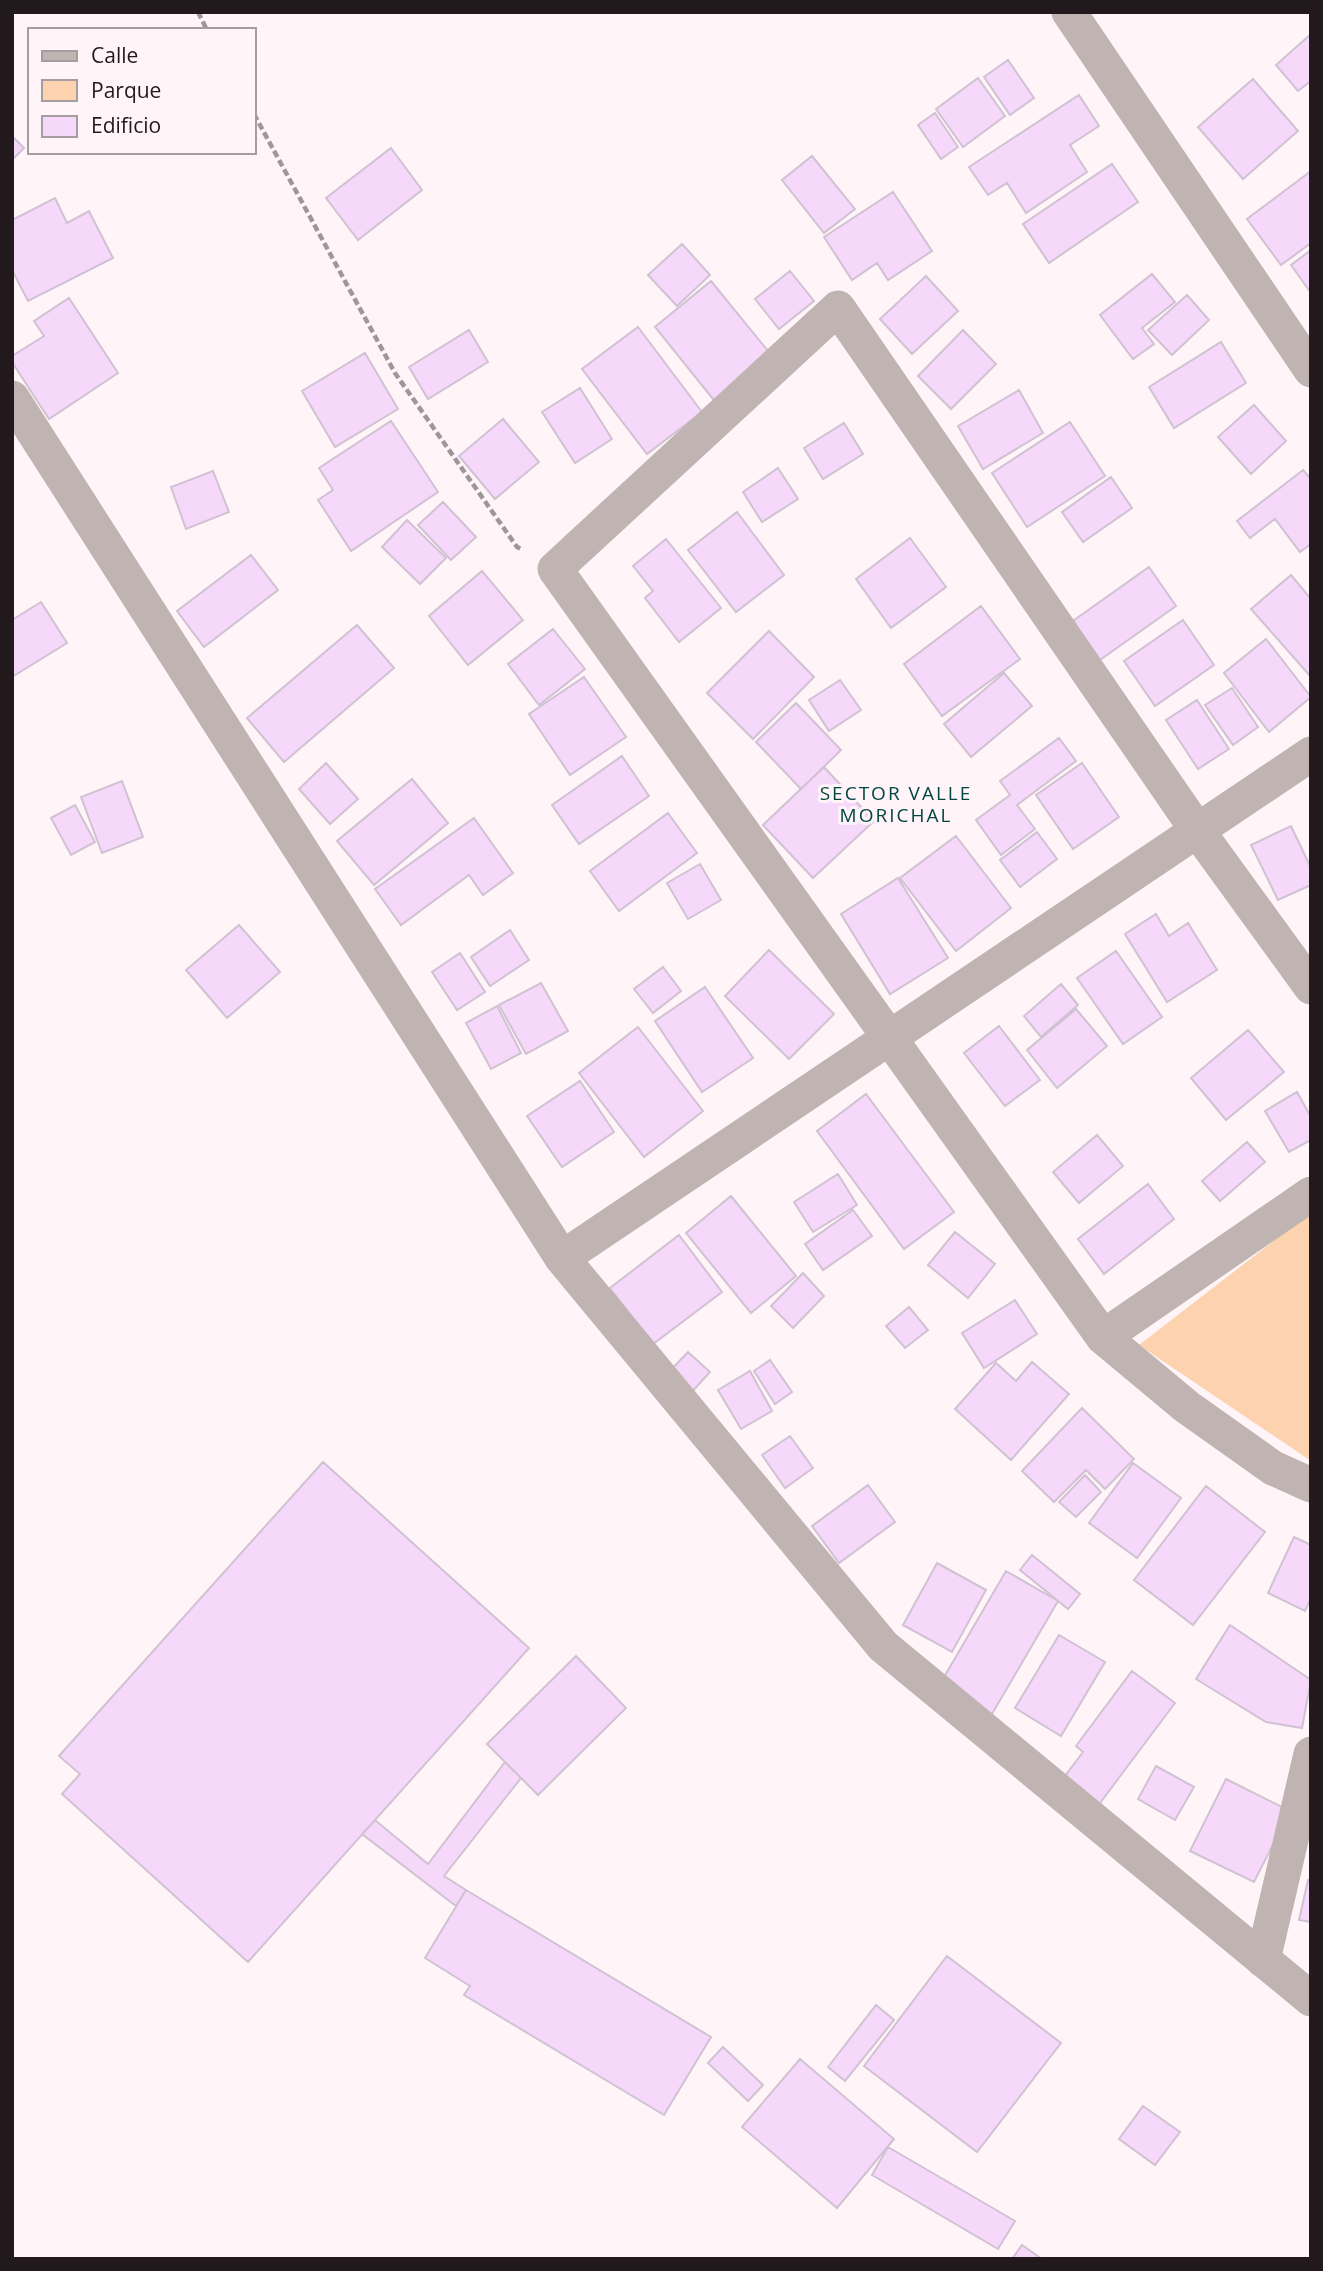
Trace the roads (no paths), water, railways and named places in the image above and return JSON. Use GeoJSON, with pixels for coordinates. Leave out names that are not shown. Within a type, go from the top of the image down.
{"type":"FeatureCollection","features":[{"type":"Feature","properties":{"kind":"street"},"geometry":{"type":"LineString","coordinates":[[1069,12],[1311,370]]}},
{"type":"Feature","properties":{"kind":"street"},"geometry":{"type":"LineString","coordinates":[[1311,987],[1197,830],[838,308],[555,569],[1103,1338],[1187,1407],[1251,1453],[1273,1468],[1311,1485]]}},
{"type":"Feature","properties":{"kind":"street"},"geometry":{"type":"LineString","coordinates":[[12,398],[562,1258],[883,1646],[1311,1999]]}},
{"type":"Feature","properties":{"kind":"street"},"geometry":{"type":"LineString","coordinates":[[562,1258],[1311,754]]}},
{"type":"Feature","properties":{"kind":"street"},"geometry":{"type":"LineString","coordinates":[[1103,1338],[1311,1194]]}},
{"type":"Feature","properties":{"kind":"street"},"geometry":{"type":"LineString","coordinates":[[1264,1960],[1311,1754]]}},
{"type":"Feature","properties":{"kind":"district","name":"SECTOR VALLE MORICHAL"},"geometry":{"type":"Point","coordinates":[896,804]}}]}
